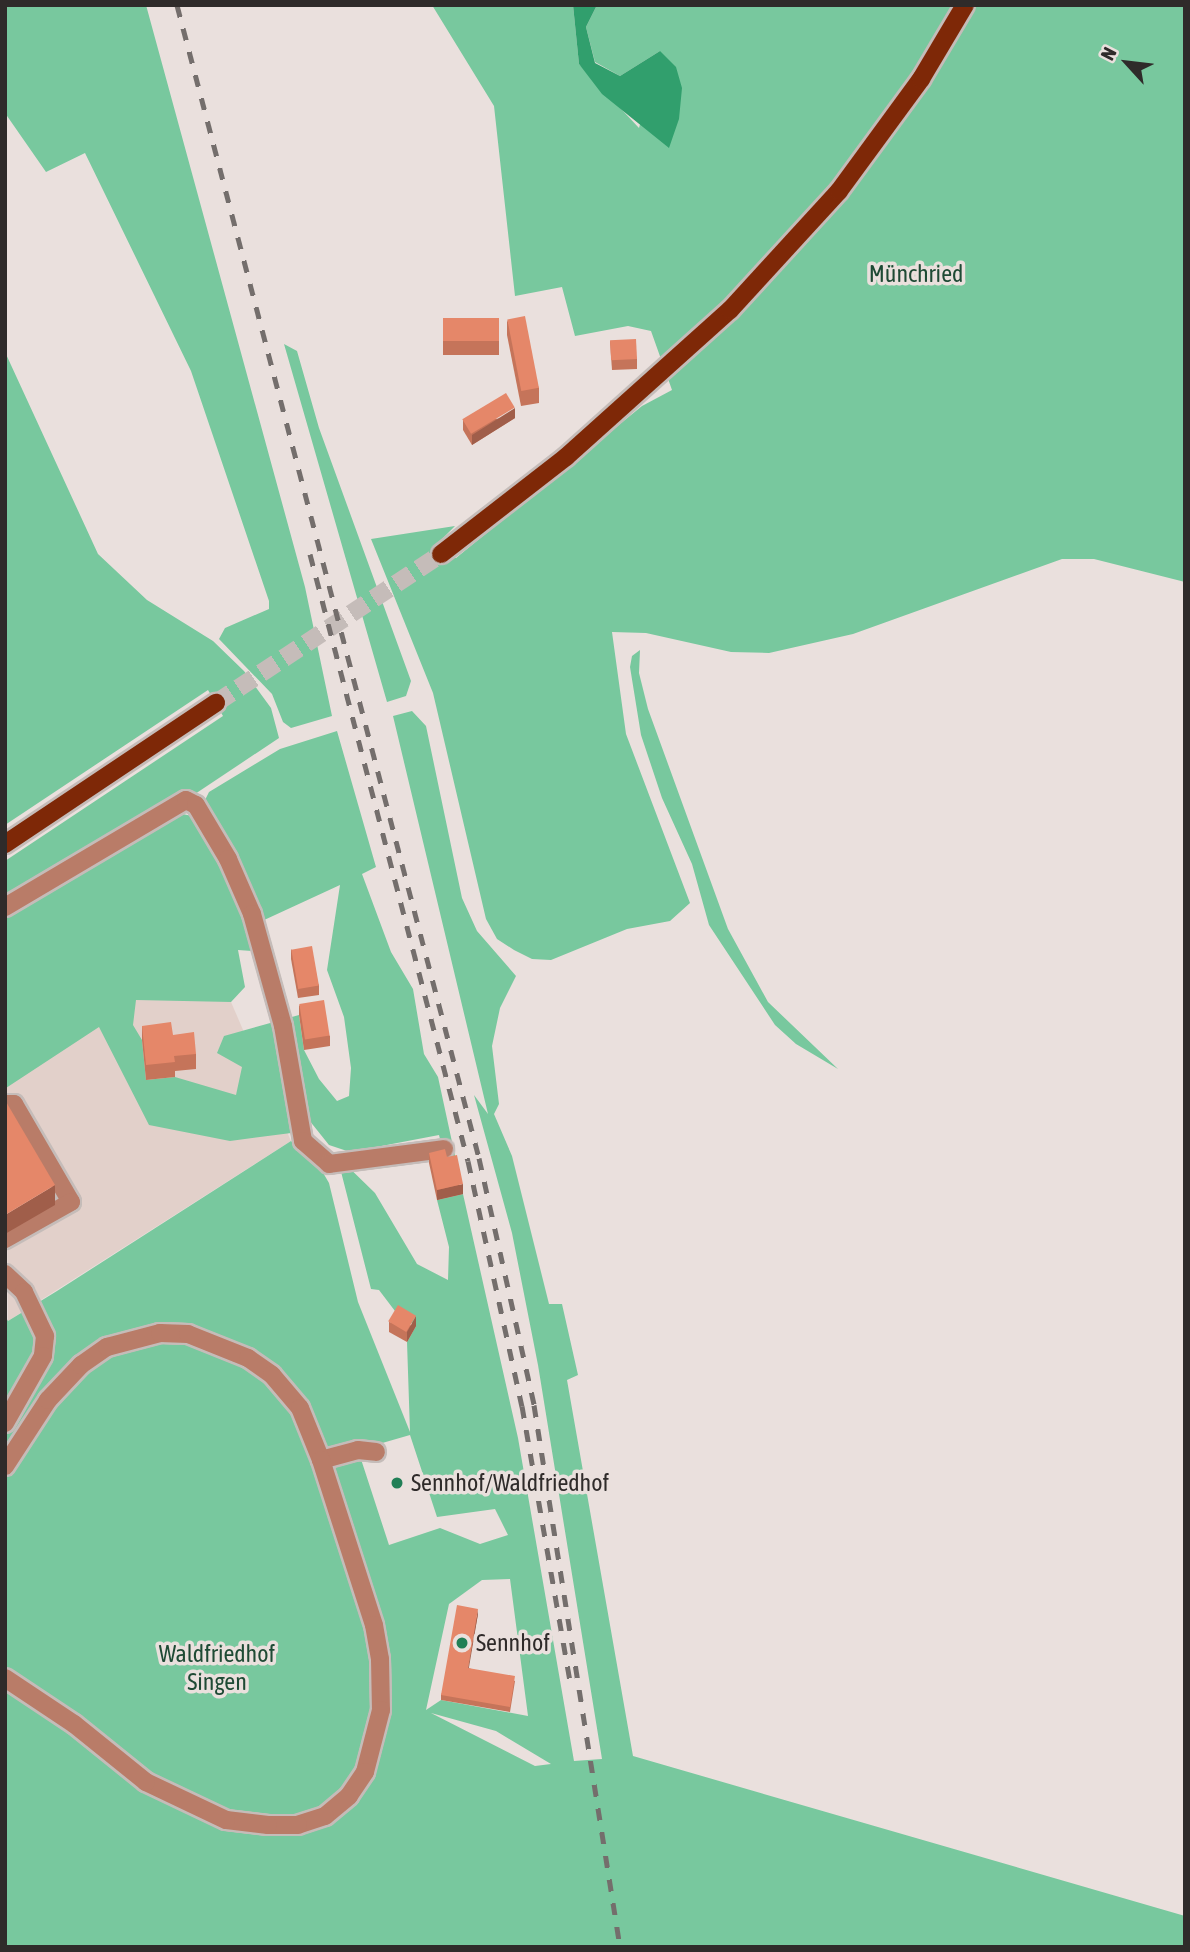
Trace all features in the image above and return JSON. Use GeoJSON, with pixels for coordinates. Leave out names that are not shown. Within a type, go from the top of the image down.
{"type":"FeatureCollection","features":[{"type":"Feature","properties":{"kind":"main road"},"geometry":{"type":"LineString","coordinates":[[441,554],[576,448],[730,310],[839,191],[920,79],[965,5]]}},
{"type":"Feature","properties":{"kind":"main road"},"geometry":{"type":"LineString","coordinates":[[5,844],[216,703]]}},
{"type":"Feature","properties":{"kind":"lane"},"geometry":{"type":"LineString","coordinates":[[5,907],[186,800],[196,805],[228,859],[268,965],[303,1141],[329,1164],[444,1149]]}},
{"type":"Feature","properties":{"kind":"lane"},"geometry":{"type":"LineString","coordinates":[[5,1104],[14,1104],[71,1202],[5,1239]]}},
{"type":"Feature","properties":{"kind":"lane"},"geometry":{"type":"LineString","coordinates":[[5,1274],[24,1292],[45,1336],[43,1356],[5,1423]]}},
{"type":"Feature","properties":{"kind":"lane"},"geometry":{"type":"LineString","coordinates":[[5,1466],[48,1400],[80,1365],[107,1347],[160,1333],[188,1334],[248,1358],[272,1375],[300,1408],[321,1460],[370,1612],[381,1672],[381,1710],[365,1772],[349,1796],[325,1816],[298,1825],[268,1825],[226,1820],[191,1807],[146,1782],[74,1724],[5,1678]]}},
{"type":"Feature","properties":{"kind":"lane"},"geometry":{"type":"LineString","coordinates":[[5,1432],[15,1448]]}},
{"type":"Feature","properties":{"kind":"lane"},"geometry":{"type":"LineString","coordinates":[[321,1460],[358,1450],[376,1452]]}},
{"type":"Feature","properties":{"kind":"shaded area"},"geometry":{"type":"Polygon","coordinates":[[[573,5],[597,5],[586,27],[595,63],[620,76],[660,51],[676,67],[682,88],[679,119],[669,148],[602,94],[579,64],[573,5]]]}},
{"type":"Feature","properties":{"kind":"shaded area"},"geometry":{"type":"Polygon","coordinates":[[[65,961],[231,1002],[291,1141],[8,1321],[5,999],[65,961]]]}},
{"type":"Feature","properties":{"kind":"green space"},"geometry":{"type":"Polygon","coordinates":[[[5,5],[146,5],[305,587],[332,716],[291,728],[283,722],[272,694],[219,639],[225,628],[269,609],[269,601],[191,371],[85,153],[46,172],[5,113],[5,5]]]}},
{"type":"Feature","properties":{"kind":"green space","name":"Münchried"},"geometry":{"type":"Polygon","coordinates":[[[432,5],[573,5],[579,64],[639,128],[660,51],[620,76],[595,62],[586,27],[597,5],[1185,5],[1185,582],[1094,559],[1062,559],[853,634],[769,653],[731,652],[646,633],[612,632],[626,734],[690,903],[670,921],[627,929],[551,960],[532,959],[514,950],[497,939],[486,919],[433,693],[371,539],[455,526],[441,540],[441,554],[456,558],[642,406],[672,390],[651,331],[628,326],[575,336],[562,287],[515,296],[494,106],[432,5]]]}},
{"type":"Feature","properties":{"kind":"green space"},"geometry":{"type":"Polygon","coordinates":[[[284,344],[297,351],[319,428],[411,681],[406,696],[387,702],[284,344]]]}},
{"type":"Feature","properties":{"kind":"green space"},"geometry":{"type":"Polygon","coordinates":[[[5,352],[98,554],[147,600],[213,641],[244,671],[271,708],[279,738],[186,800],[5,907],[5,861],[223,716],[208,690],[5,825],[5,352]]]}},
{"type":"Feature","properties":{"kind":"green space"},"geometry":{"type":"Polygon","coordinates":[[[640,650],[639,673],[648,709],[728,929],[768,1002],[838,1069],[796,1044],[775,1025],[709,925],[692,864],[662,798],[641,735],[630,667],[632,656],[640,650]]]}},
{"type":"Feature","properties":{"kind":"green space","name":"Waldfriedhof Singen"},"geometry":{"type":"Polygon","coordinates":[[[412,711],[426,726],[462,898],[477,931],[516,976],[500,1008],[492,1046],[499,1104],[494,1114],[512,1156],[549,1304],[562,1304],[578,1375],[567,1380],[633,1756],[1185,1916],[1185,1947],[5,1947],[5,1316],[8,1321],[291,1141],[318,1164],[329,1183],[358,1302],[410,1432],[407,1342],[416,1326],[398,1315],[379,1290],[371,1289],[337,1156],[375,1193],[417,1264],[448,1280],[449,1247],[437,1200],[463,1194],[518,1438],[574,1761],[602,1759],[538,1365],[512,1233],[474,1095],[488,1114],[393,716],[412,711]],[[410,1435],[358,1450],[389,1545],[440,1528],[480,1544],[508,1535],[495,1509],[437,1517],[410,1435]],[[510,1579],[482,1580],[449,1604],[426,1710],[441,1700],[528,1716],[510,1579]],[[431,1713],[535,1766],[551,1764],[496,1731],[431,1713]]]}},
{"type":"Feature","properties":{"kind":"green space"},"geometry":{"type":"Polygon","coordinates":[[[337,731],[376,867],[362,874],[391,952],[413,989],[424,1054],[438,1077],[457,1165],[447,1167],[439,1135],[350,1152],[329,1145],[309,1120],[299,1132],[230,1141],[149,1125],[99,1027],[6,1088],[5,912],[178,813],[192,816],[205,827],[237,895],[252,951],[238,950],[245,987],[231,1002],[136,1000],[133,1025],[142,1040],[146,1080],[175,1077],[236,1095],[242,1067],[217,1053],[224,1036],[299,1015],[304,1050],[319,1079],[337,1101],[349,1096],[351,1068],[344,1017],[327,970],[340,885],[262,921],[203,804],[209,792],[280,749],[337,731]]]}},
{"type":"Feature","properties":{"kind":"building"},"geometry":{"type":"Polygon","coordinates":[[[525,316],[539,388],[521,391],[507,319],[525,316]]]}},
{"type":"Feature","properties":{"kind":"building"},"geometry":{"type":"Polygon","coordinates":[[[443,318],[499,318],[499,341],[443,341],[443,318]]]}},
{"type":"Feature","properties":{"kind":"building"},"geometry":{"type":"Polygon","coordinates":[[[636,339],[637,359],[611,360],[610,340],[636,339]]]}},
{"type":"Feature","properties":{"kind":"building"},"geometry":{"type":"Polygon","coordinates":[[[506,393],[515,408],[471,434],[462,419],[506,393]]]}},
{"type":"Feature","properties":{"kind":"building"},"geometry":{"type":"Polygon","coordinates":[[[312,946],[319,985],[298,989],[291,950],[312,946]]]}},
{"type":"Feature","properties":{"kind":"building"},"geometry":{"type":"Polygon","coordinates":[[[324,1000],[330,1036],[305,1039],[299,1004],[324,1000]]]}},
{"type":"Feature","properties":{"kind":"building"},"geometry":{"type":"Polygon","coordinates":[[[171,1022],[173,1035],[194,1032],[196,1054],[174,1056],[175,1062],[146,1065],[142,1026],[171,1022]]]}},
{"type":"Feature","properties":{"kind":"building"},"geometry":{"type":"Polygon","coordinates":[[[5,1100],[55,1185],[5,1215],[5,1100]]]}},
{"type":"Feature","properties":{"kind":"building"},"geometry":{"type":"Polygon","coordinates":[[[445,1149],[447,1157],[457,1155],[463,1184],[437,1190],[429,1153],[445,1149]]]}},
{"type":"Feature","properties":{"kind":"building"},"geometry":{"type":"Polygon","coordinates":[[[398,1305],[416,1316],[406,1332],[388,1321],[398,1305]]]}},
{"type":"Feature","properties":{"kind":"building","name":"Sennhof"},"geometry":{"type":"Polygon","coordinates":[[[457,1605],[478,1609],[468,1668],[515,1676],[510,1707],[441,1695],[457,1605]]]}},
{"type":"Feature","properties":{"kind":"tunnel"},"geometry":{"type":"LineString","coordinates":[[216,703],[441,554]]}},
{"type":"Feature","properties":{"kind":"railway"},"geometry":{"type":"LineString","coordinates":[[177,5],[479,1158],[534,1405],[620,1947]]}},
{"type":"Feature","properties":{"kind":"railway"},"geometry":{"type":"LineString","coordinates":[[310,554],[468,1161],[522,1406],[570,1682]]}},
{"type":"Feature","properties":{"kind":"place","name":"Sennhof/Waldfriedhof"},"geometry":{"type":"Point","coordinates":[397,1483]}},
{"type":"Feature","properties":{"kind":"place","name":"Sennhof"},"geometry":{"type":"Point","coordinates":[462,1643]}}]}
